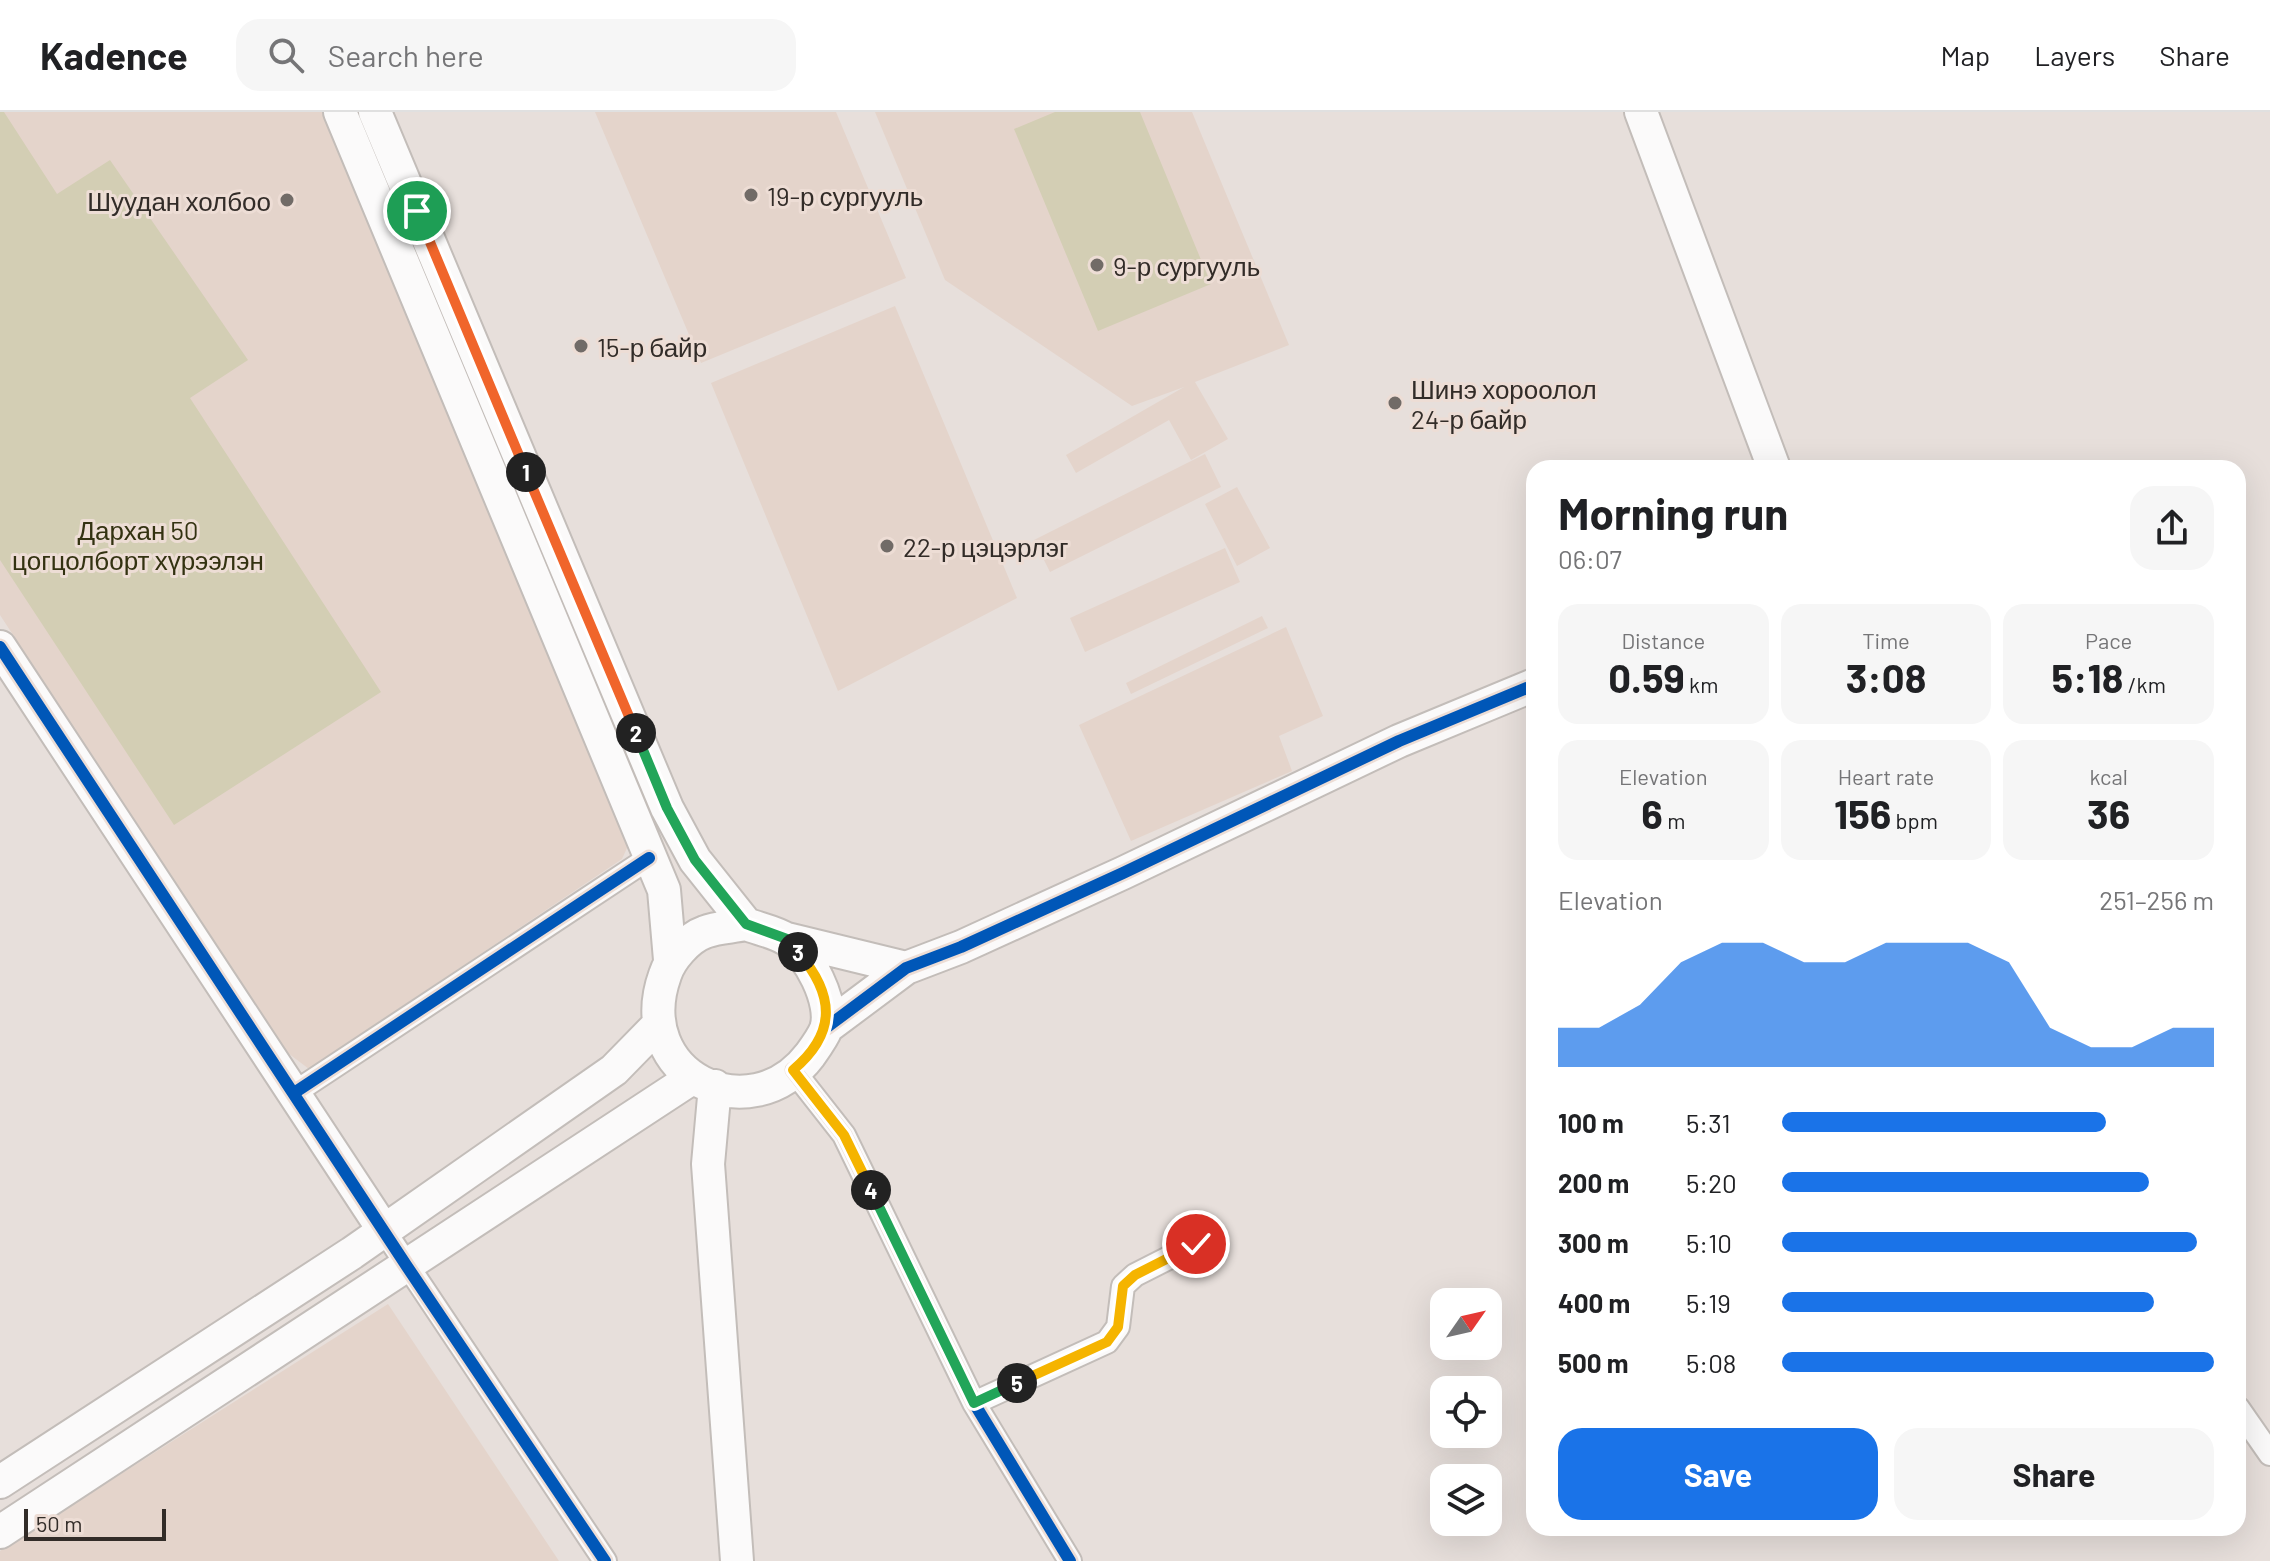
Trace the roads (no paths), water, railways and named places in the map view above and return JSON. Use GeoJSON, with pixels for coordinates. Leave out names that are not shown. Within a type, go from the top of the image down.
{"type":"FeatureCollection","features":[{"type":"Feature","properties":{"kind":"main road"},"geometry":{"type":"LineString","coordinates":[[340,112],[664,890],[670,960],[655,1001],[663,1045],[704,1082],[733,1093],[776,1085],[809,1057],[827,1027],[906,968],[961,947],[1083,892],[1399,741],[1526,688]]}},
{"type":"Feature","properties":{"kind":"main road"},"geometry":{"type":"LineString","coordinates":[[375,112],[667,808],[695,860],[746,924]]}},
{"type":"Feature","properties":{"kind":"main road"},"geometry":{"type":"LineString","coordinates":[[1641,112],[1771,460]]}},
{"type":"Feature","properties":{"kind":"main road"},"geometry":{"type":"LineString","coordinates":[[0,647],[383,1229]]}},
{"type":"Feature","properties":{"kind":"main road"},"geometry":{"type":"LineString","coordinates":[[670,960],[703,932],[746,924],[787,939],[906,968]]}},
{"type":"Feature","properties":{"kind":"main road"},"geometry":{"type":"LineString","coordinates":[[787,939],[816,972],[826,1002],[827,1027]]}},
{"type":"Feature","properties":{"kind":"main road"},"geometry":{"type":"LineString","coordinates":[[0,1482],[383,1229],[614,1070],[659,1024]]}},
{"type":"Feature","properties":{"kind":"main road"},"geometry":{"type":"LineString","coordinates":[[0,1532],[406,1265],[704,1082]]}},
{"type":"Feature","properties":{"kind":"main road"},"geometry":{"type":"LineString","coordinates":[[704,1082],[737,1561]]}},
{"type":"Feature","properties":{"kind":"street"},"geometry":{"type":"LineString","coordinates":[[294,1093],[649,858]]}},
{"type":"Feature","properties":{"kind":"street"},"geometry":{"type":"LineString","coordinates":[[793,1070],[844,1135],[974,1403],[1070,1561]]}},
{"type":"Feature","properties":{"kind":"street"},"geometry":{"type":"LineString","coordinates":[[383,1229],[605,1561]]}},
{"type":"Feature","properties":{"kind":"street"},"geometry":{"type":"LineString","coordinates":[[974,1403],[1107,1342],[1118,1327],[1123,1286],[1135,1275],[1196,1244]]}},
{"type":"Feature","properties":{"kind":"street"},"geometry":{"type":"LineString","coordinates":[[2246,1420],[2270,1454]]}},
{"type":"Feature","properties":{"kind":"place","name":"19-р сургууль"},"geometry":{"type":"Point","coordinates":[751,195]}},
{"type":"Feature","properties":{"kind":"place","name":"Шуудан холбоо"},"geometry":{"type":"Point","coordinates":[287,200]}},
{"type":"Feature","properties":{"kind":"place","name":"9-р сургууль"},"geometry":{"type":"Point","coordinates":[1097,265]}},
{"type":"Feature","properties":{"kind":"place","name":"15-р байр"},"geometry":{"type":"Point","coordinates":[581,346]}},
{"type":"Feature","properties":{"kind":"place","name":"Шинэ хороолол 24-р байр"},"geometry":{"type":"Point","coordinates":[1395,403]}},
{"type":"Feature","properties":{"kind":"place","name":"22-р цэцэрлэг"},"geometry":{"type":"Point","coordinates":[887,546]}},
{"type":"Feature","properties":{"kind":"park label","name":"Дархан 50 цогцолборт хүрээлэн"},"geometry":{"type":"Point","coordinates":[138,544]}}]}
